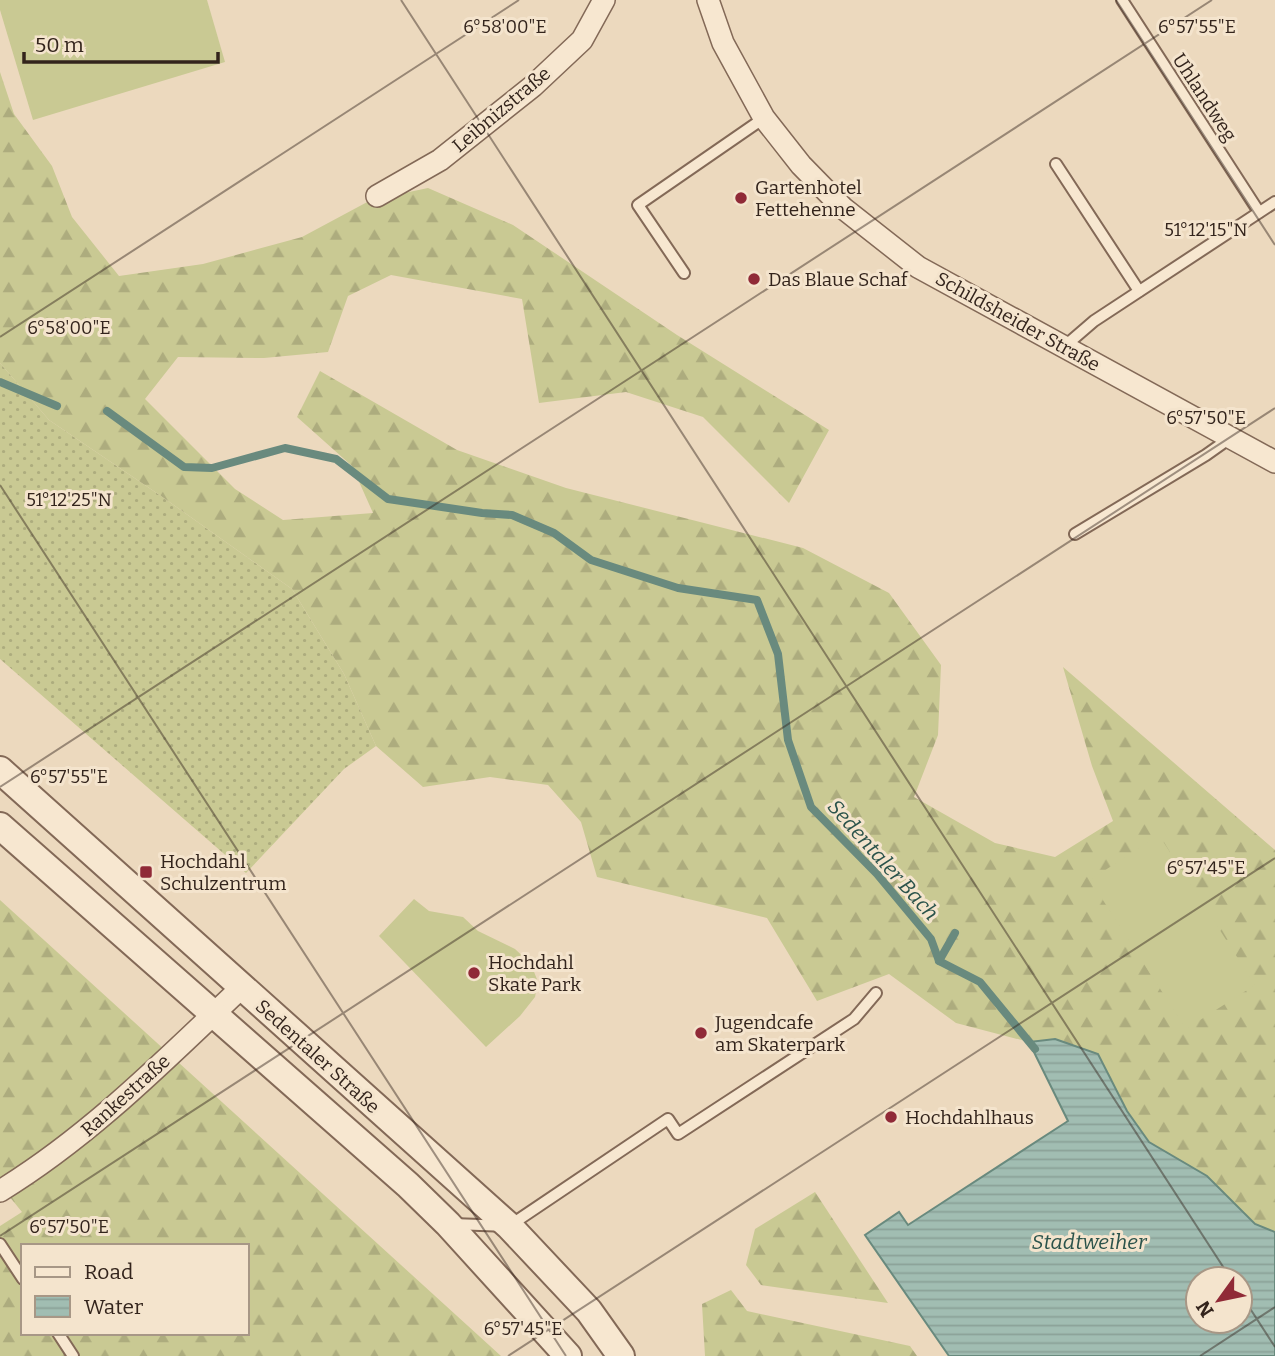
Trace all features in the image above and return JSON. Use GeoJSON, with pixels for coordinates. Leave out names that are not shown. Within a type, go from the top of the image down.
{"type":"FeatureCollection","features":[{"type":"Feature","properties":{"kind":"street","name":"Leibnizstraße"},"geometry":{"type":"LineString","coordinates":[[377,196],[440,160],[533,86],[582,40],[604,0]]}},
{"type":"Feature","properties":{"kind":"street","name":"Schildsheider Straße"},"geometry":{"type":"LineString","coordinates":[[708,0],[723,43],[764,118],[801,165],[843,208],[918,267],[1275,462]]}},
{"type":"Feature","properties":{"kind":"street","name":"Sedentaler Straße"},"geometry":{"type":"LineString","coordinates":[[0,770],[509,1226],[589,1311],[621,1356]]}},
{"type":"Feature","properties":{"kind":"street","name":"Sedentaler Straße"},"geometry":{"type":"LineString","coordinates":[[0,826],[408,1185],[449,1224],[568,1356]]}},
{"type":"Feature","properties":{"kind":"street","name":"Rankestraße"},"geometry":{"type":"LineString","coordinates":[[0,1191],[40,1166],[86,1131],[241,988]]}},
{"type":"Feature","properties":{"kind":"lane","name":"Uhlandweg"},"geometry":{"type":"LineString","coordinates":[[1122,0],[1259,212]]}},
{"type":"Feature","properties":{"kind":"lane"},"geometry":{"type":"LineString","coordinates":[[684,273],[638,205],[764,118]]}},
{"type":"Feature","properties":{"kind":"lane"},"geometry":{"type":"LineString","coordinates":[[1056,164],[1139,291]]}},
{"type":"Feature","properties":{"kind":"lane"},"geometry":{"type":"LineString","coordinates":[[1065,346],[1094,321],[1275,202]]}},
{"type":"Feature","properties":{"kind":"lane"},"geometry":{"type":"LineString","coordinates":[[1075,534],[1230,438]]}},
{"type":"Feature","properties":{"kind":"lane"},"geometry":{"type":"LineString","coordinates":[[449,1224],[509,1226],[668,1119],[678,1134],[854,1019],[876,993]]}},
{"type":"Feature","properties":{"kind":"lane"},"geometry":{"type":"LineString","coordinates":[[0,1244],[21,1276]]}},
{"type":"Feature","properties":{"kind":"lane"},"geometry":{"type":"LineString","coordinates":[[59,1335],[73,1356]]}},
{"type":"Feature","properties":{"kind":"green space"},"geometry":{"type":"Polygon","coordinates":[[[0,0],[207,0],[225,62],[33,120],[0,10],[0,0]]]}},
{"type":"Feature","properties":{"kind":"green space"},"geometry":{"type":"Polygon","coordinates":[[[0,72],[14,114],[52,166],[72,217],[119,276],[203,264],[302,237],[371,200],[428,188],[513,225],[677,335],[829,430],[789,503],[703,417],[626,392],[539,403],[522,299],[391,275],[348,296],[328,352],[264,358],[178,357],[145,399],[235,489],[283,520],[373,513],[352,466],[297,417],[320,371],[457,450],[566,488],[803,548],[889,593],[941,665],[938,735],[914,797],[995,843],[1055,857],[1113,821],[1092,766],[1063,667],[1275,850],[1275,1232],[1255,1224],[1207,1176],[1149,1142],[1127,1111],[1055,1039],[1029,1042],[956,1023],[889,974],[817,1001],[767,918],[597,877],[581,822],[548,785],[490,777],[423,787],[376,746],[344,674],[292,589],[49,420],[0,363],[0,72]]]}},
{"type":"Feature","properties":{"kind":"green space"},"geometry":{"type":"Polygon","coordinates":[[[0,363],[49,420],[292,589],[344,674],[376,746],[344,769],[246,873],[0,659],[0,363]]]}},
{"type":"Feature","properties":{"kind":"green space"},"geometry":{"type":"Polygon","coordinates":[[[1159,835],[1255,985],[1186,1029],[1090,880],[1159,835]]]}},
{"type":"Feature","properties":{"kind":"green space","name":"Hochdahl Skate Park"},"geometry":{"type":"Polygon","coordinates":[[[414,899],[429,911],[463,917],[478,931],[515,949],[531,964],[538,982],[535,997],[520,1016],[486,1047],[379,936],[414,899]]]}},
{"type":"Feature","properties":{"kind":"green space"},"geometry":{"type":"Polygon","coordinates":[[[0,900],[501,1356],[0,1356],[0,1226],[22,1212],[0,1185],[0,900]]]}},
{"type":"Feature","properties":{"kind":"green space"},"geometry":{"type":"Polygon","coordinates":[[[815,1192],[888,1303],[761,1285],[746,1265],[755,1229],[815,1192]]]}},
{"type":"Feature","properties":{"kind":"green space"},"geometry":{"type":"Polygon","coordinates":[[[731,1290],[747,1311],[910,1346],[917,1356],[705,1356],[702,1304],[731,1290]]]}},
{"type":"Feature","properties":{"kind":"water","name":"Stadtweiher"},"geometry":{"type":"Polygon","coordinates":[[[1055,1039],[1098,1054],[1127,1111],[1149,1142],[1207,1176],[1255,1224],[1275,1232],[1275,1356],[949,1356],[865,1235],[899,1212],[908,1225],[1068,1121],[1029,1042],[1055,1039]]]}},
{"type":"Feature","properties":{"kind":"waterway","name":"Sedentaler Bach"},"geometry":{"type":"LineString","coordinates":[[0,382],[57,406]]}},
{"type":"Feature","properties":{"kind":"waterway","name":"Sedentaler Bach"},"geometry":{"type":"LineString","coordinates":[[107,411],[184,467],[212,468],[285,448],[336,459],[388,499],[512,515],[554,533],[591,560],[678,588],[757,600],[778,654],[788,740],[811,807],[877,874],[931,939],[939,961],[980,982],[1035,1049]]}},
{"type":"Feature","properties":{"kind":"waterway"},"geometry":{"type":"LineString","coordinates":[[939,961],[955,933]]}},
{"type":"Feature","properties":{"kind":"place","name":"Gartenhotel Fettehenne"},"geometry":{"type":"Point","coordinates":[741,198]}},
{"type":"Feature","properties":{"kind":"place","name":"Das Blaue Schaf"},"geometry":{"type":"Point","coordinates":[754,279]}},
{"type":"Feature","properties":{"kind":"place","name":"Hochdahl Schulzentrum"},"geometry":{"type":"Point","coordinates":[146,872]}},
{"type":"Feature","properties":{"kind":"place","name":"Hochdahl Skate Park"},"geometry":{"type":"Point","coordinates":[474,973]}},
{"type":"Feature","properties":{"kind":"place","name":"Jugendcafe am Skaterpark"},"geometry":{"type":"Point","coordinates":[701,1033]}},
{"type":"Feature","properties":{"kind":"place","name":"Hochdahlhaus"},"geometry":{"type":"Point","coordinates":[891,1117]}}]}
